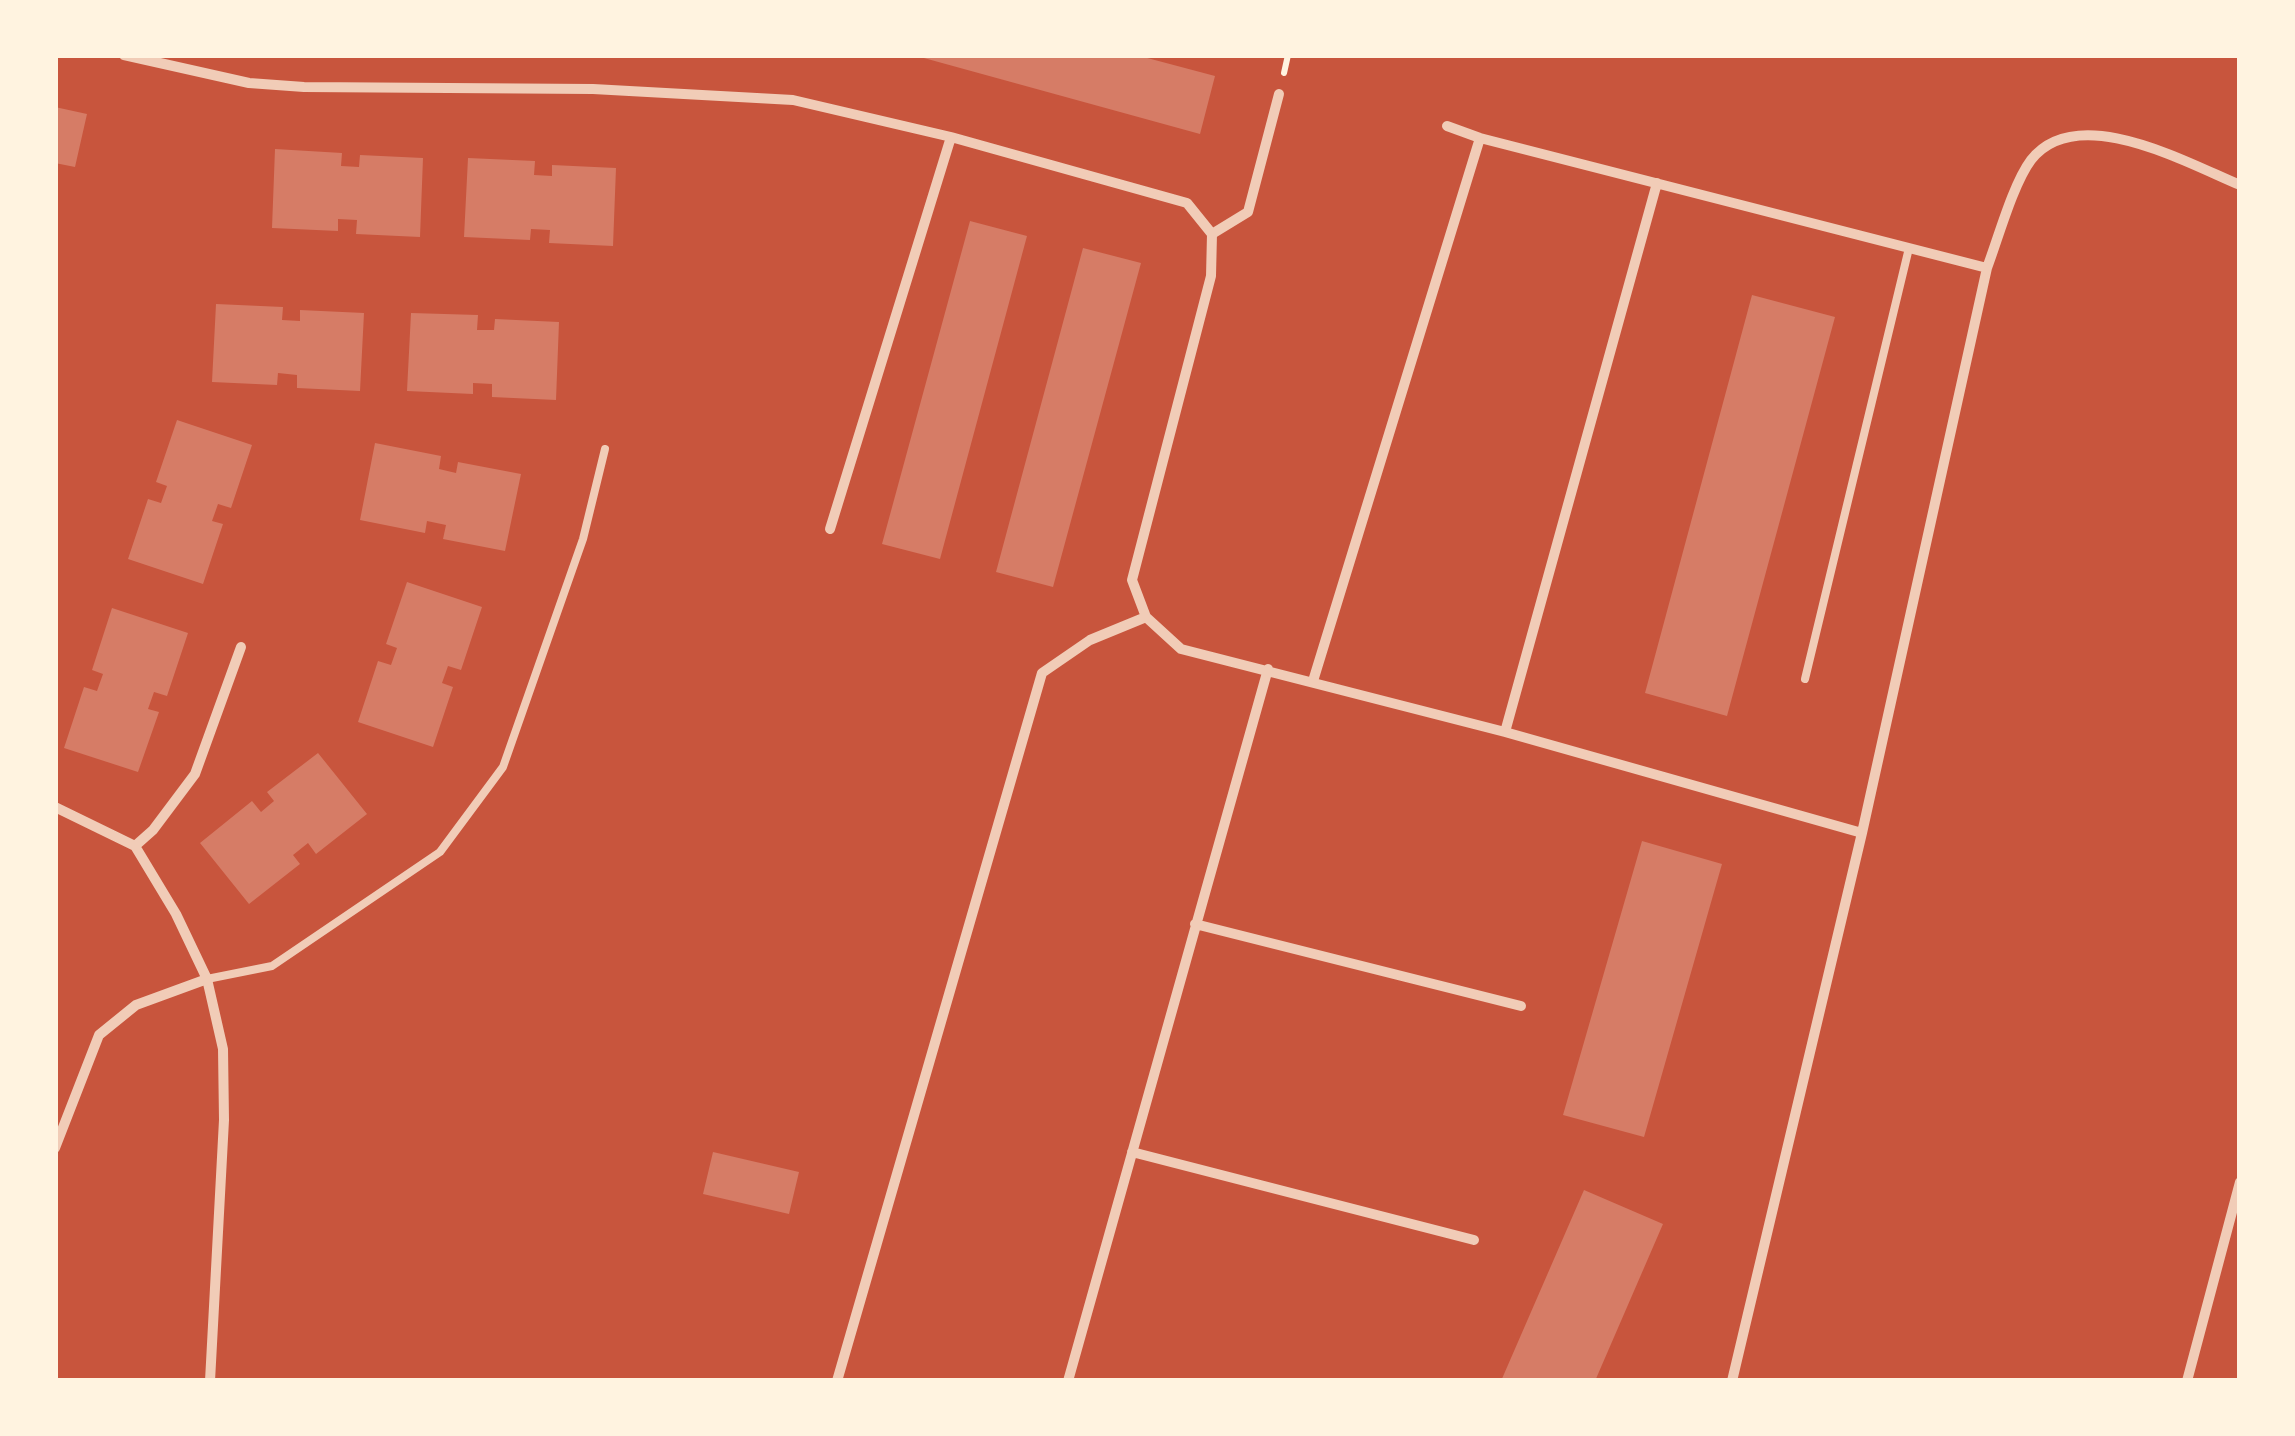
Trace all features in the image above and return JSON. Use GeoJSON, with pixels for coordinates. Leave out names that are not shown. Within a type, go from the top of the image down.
{"type":"FeatureCollection","features":[{"type":"Feature","properties":{"kind":"street"},"geometry":{"type":"LineString","coordinates":[[124,55],[249,83],[286,86],[594,90],[794,100],[1188,203],[1212,234],[1211,276],[1132,580],[1146,618],[1182,648],[1505,732],[1862,833]]}},
{"type":"Feature","properties":{"kind":"street"},"geometry":{"type":"LineString","coordinates":[[1212,234],[1248,212],[1279,94]]}},
{"type":"Feature","properties":{"kind":"street"},"geometry":{"type":"LineString","coordinates":[[1447,126],[1480,138],[1987,268]]}},
{"type":"Feature","properties":{"kind":"street"},"geometry":{"type":"LineString","coordinates":[[1732,1381],[1862,833],[1987,268],[2009,208],[2032,160],[2063,137],[2096,134],[2138,144],[2240,185]]}},
{"type":"Feature","properties":{"kind":"street"},"geometry":{"type":"LineString","coordinates":[[830,529],[951,138]]}},
{"type":"Feature","properties":{"kind":"street"},"geometry":{"type":"LineString","coordinates":[[1313,681],[1480,138]]}},
{"type":"Feature","properties":{"kind":"street"},"geometry":{"type":"LineString","coordinates":[[1505,732],[1657,183]]}},
{"type":"Feature","properties":{"kind":"street"},"geometry":{"type":"LineString","coordinates":[[838,1381],[1042,673],[1090,640],[1146,618]]}},
{"type":"Feature","properties":{"kind":"street"},"geometry":{"type":"LineString","coordinates":[[135,846],[153,830],[195,774],[241,647]]}},
{"type":"Feature","properties":{"kind":"street"},"geometry":{"type":"LineString","coordinates":[[1068,1381],[1268,670]]}},
{"type":"Feature","properties":{"kind":"street"},"geometry":{"type":"LineString","coordinates":[[55,807],[135,846],[176,914],[208,979],[223,1049],[224,1120],[210,1381]]}},
{"type":"Feature","properties":{"kind":"street"},"geometry":{"type":"LineString","coordinates":[[1195,924],[1522,1006]]}},
{"type":"Feature","properties":{"kind":"street"},"geometry":{"type":"LineString","coordinates":[[55,1148],[99,1035],[136,1005],[208,979]]}},
{"type":"Feature","properties":{"kind":"street"},"geometry":{"type":"LineString","coordinates":[[1132,1152],[1474,1240]]}},
{"type":"Feature","properties":{"kind":"street"},"geometry":{"type":"LineString","coordinates":[[2186,1381],[2240,1182]]}},
{"type":"Feature","properties":{"kind":"lane"},"geometry":{"type":"LineString","coordinates":[[1805,679],[1909,248]]}},
{"type":"Feature","properties":{"kind":"lane"},"geometry":{"type":"LineString","coordinates":[[208,979],[272,966],[440,852],[451,838],[503,767],[583,539],[605,448]]}},
{"type":"Feature","properties":{"kind":"building"},"geometry":{"type":"Polygon","coordinates":[[[913,55],[1136,55],[1215,76],[1200,134],[913,55]]]}},
{"type":"Feature","properties":{"kind":"building"},"geometry":{"type":"Polygon","coordinates":[[[55,107],[87,114],[75,167],[55,163],[55,107]]]}},
{"type":"Feature","properties":{"kind":"building"},"geometry":{"type":"Polygon","coordinates":[[[275,149],[342,153],[341,166],[359,167],[360,155],[423,158],[420,237],[356,234],[357,220],[338,219],[338,231],[272,228],[275,149]]]}},
{"type":"Feature","properties":{"kind":"building"},"geometry":{"type":"Polygon","coordinates":[[[468,158],[535,161],[534,175],[552,176],[552,165],[616,168],[613,246],[549,243],[550,230],[531,229],[530,240],[464,237],[468,158]]]}},
{"type":"Feature","properties":{"kind":"building"},"geometry":{"type":"Polygon","coordinates":[[[970,221],[1027,236],[940,559],[882,544],[970,221]]]}},
{"type":"Feature","properties":{"kind":"building"},"geometry":{"type":"Polygon","coordinates":[[[1083,248],[1141,263],[1053,587],[996,572],[1083,248]]]}},
{"type":"Feature","properties":{"kind":"building"},"geometry":{"type":"Polygon","coordinates":[[[1752,295],[1835,317],[1727,716],[1645,693],[1752,295]]]}},
{"type":"Feature","properties":{"kind":"building"},"geometry":{"type":"Polygon","coordinates":[[[216,304],[283,307],[282,320],[300,321],[300,310],[364,313],[360,391],[297,388],[297,375],[278,373],[277,385],[212,382],[216,304]]]}},
{"type":"Feature","properties":{"kind":"building"},"geometry":{"type":"Polygon","coordinates":[[[411,313],[478,315],[477,330],[494,330],[495,319],[559,322],[556,400],[492,397],[492,384],[473,383],[473,394],[407,391],[411,313]]]}},
{"type":"Feature","properties":{"kind":"building"},"geometry":{"type":"Polygon","coordinates":[[[177,420],[252,445],[231,508],[218,504],[212,521],[223,524],[203,584],[128,559],[148,499],[161,503],[167,486],[156,482],[177,420]]]}},
{"type":"Feature","properties":{"kind":"building"},"geometry":{"type":"Polygon","coordinates":[[[375,443],[441,456],[439,469],[456,473],[458,462],[521,474],[505,551],[443,539],[446,525],[427,521],[425,533],[360,520],[375,443]]]}},
{"type":"Feature","properties":{"kind":"building"},"geometry":{"type":"Polygon","coordinates":[[[407,582],[482,607],[461,670],[448,666],[442,683],[453,687],[433,747],[358,722],[378,661],[391,665],[397,648],[386,644],[407,582]]]}},
{"type":"Feature","properties":{"kind":"building"},"geometry":{"type":"Polygon","coordinates":[[[112,608],[188,633],[167,696],[154,692],[148,709],[159,712],[138,772],[64,748],[84,687],[97,691],[103,674],[92,670],[112,608]]]}},
{"type":"Feature","properties":{"kind":"building"},"geometry":{"type":"Polygon","coordinates":[[[318,753],[367,814],[316,854],[308,843],[293,855],[300,864],[249,904],[200,843],[252,801],[261,812],[274,801],[267,792],[318,753]]]}},
{"type":"Feature","properties":{"kind":"building"},"geometry":{"type":"Polygon","coordinates":[[[1642,841],[1722,864],[1644,1137],[1563,1115],[1642,841]]]}},
{"type":"Feature","properties":{"kind":"building"},"geometry":{"type":"Polygon","coordinates":[[[713,1152],[799,1172],[789,1214],[703,1194],[713,1152]]]}},
{"type":"Feature","properties":{"kind":"building"},"geometry":{"type":"Polygon","coordinates":[[[1584,1190],[1663,1224],[1595,1381],[1501,1381],[1584,1190]]]}}]}
